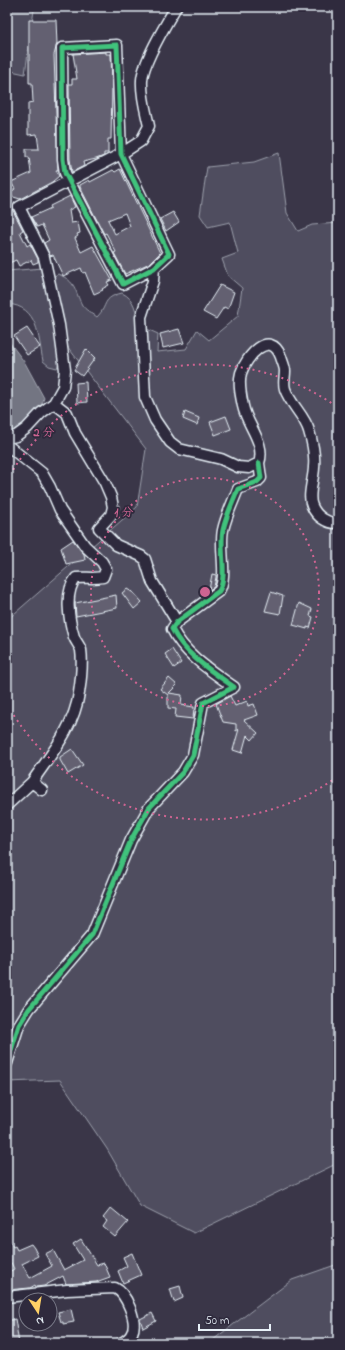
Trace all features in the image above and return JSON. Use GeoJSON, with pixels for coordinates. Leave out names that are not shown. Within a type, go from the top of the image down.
{"type":"FeatureCollection","features":[{"type":"Feature","properties":{"kind":"street"},"geometry":{"type":"LineString","coordinates":[[7,438],[16,436],[27,428],[41,413],[54,403],[63,386],[65,370],[60,325],[44,257],[19,207],[120,154],[141,141],[150,126],[143,100],[142,80],[154,48],[176,7]]}},
{"type":"Feature","properties":{"kind":"street"},"geometry":{"type":"LineString","coordinates":[[117,45],[120,154],[169,254],[154,268],[123,284],[68,180],[63,159],[62,48],[117,45]]}},
{"type":"Feature","properties":{"kind":"street"},"geometry":{"type":"LineString","coordinates":[[154,268],[153,281],[141,317],[145,397],[154,420],[170,442],[179,449],[221,459],[238,467],[248,468],[259,463]]}},
{"type":"Feature","properties":{"kind":"street"},"geometry":{"type":"LineString","coordinates":[[7,1063],[19,1025],[29,1009],[92,935],[131,840],[149,808],[184,772],[193,755],[203,703],[234,687],[196,659],[172,629],[177,622],[219,592],[223,585],[221,549],[223,530],[238,489],[257,482],[261,478],[259,463],[261,449],[243,408],[240,387],[241,375],[245,362],[259,347],[267,345],[274,347],[279,353],[285,371],[283,382],[285,391],[309,430],[314,466],[311,505],[317,514],[324,520],[332,523],[338,523]]}},
{"type":"Feature","properties":{"kind":"street"},"geometry":{"type":"LineString","coordinates":[[54,403],[67,413],[75,433],[105,483],[111,497],[113,507],[111,515],[100,528],[116,545],[145,559],[152,581],[177,622]]}},
{"type":"Feature","properties":{"kind":"street"},"geometry":{"type":"LineString","coordinates":[[7,445],[42,473],[60,510],[85,546],[102,562],[106,569],[103,577],[95,579],[84,577],[76,578],[71,583],[68,593],[71,618],[74,637],[81,649],[79,694],[65,736],[32,782],[7,805]]}},
{"type":"Feature","properties":{"kind":"street"},"geometry":{"type":"LineString","coordinates":[[32,782],[42,790]]}},
{"type":"Feature","properties":{"kind":"street"},"geometry":{"type":"LineString","coordinates":[[7,1297],[67,1290],[114,1288],[121,1291],[127,1299],[134,1326],[132,1333],[127,1340],[120,1343]]}},
{"type":"Feature","properties":{"kind":"shaded area"},"geometry":{"type":"Polygon","coordinates":[[[7,7],[56,7],[34,10],[25,74],[7,70],[7,7]]]}},
{"type":"Feature","properties":{"kind":"shaded area"},"geometry":{"type":"Polygon","coordinates":[[[279,153],[287,213],[298,231],[312,225],[338,223],[338,1163],[194,1233],[140,1206],[107,1149],[60,1080],[7,1082],[7,620],[137,507],[146,449],[67,346],[51,278],[58,274],[69,280],[72,283],[83,307],[97,317],[101,313],[106,302],[111,297],[122,293],[130,299],[134,306],[138,325],[158,334],[157,352],[186,349],[197,330],[209,340],[238,316],[242,288],[228,276],[222,259],[238,253],[230,222],[208,227],[200,215],[207,167],[254,162],[279,153]]]}},
{"type":"Feature","properties":{"kind":"shaded area"},"geometry":{"type":"Polygon","coordinates":[[[43,268],[58,335],[59,360],[57,368],[49,366],[43,361],[38,333],[31,317],[25,310],[18,306],[7,304],[7,271],[43,268]]]}},
{"type":"Feature","properties":{"kind":"shaded area"},"geometry":{"type":"Polygon","coordinates":[[[338,1264],[338,1340],[334,1343],[209,1343],[292,1280],[338,1264]]]}},
{"type":"Feature","properties":{"kind":"water"},"geometry":{"type":"Polygon","coordinates":[[[7,339],[25,363],[44,398],[39,409],[30,420],[19,429],[7,434],[7,339]]]}},
{"type":"Feature","properties":{"kind":"building"},"geometry":{"type":"Polygon","coordinates":[[[29,20],[56,20],[57,44],[54,55],[58,170],[56,170],[59,176],[52,182],[20,199],[7,195],[15,189],[11,182],[31,173],[29,157],[26,157],[26,149],[39,149],[37,134],[28,135],[28,103],[33,102],[32,83],[29,83],[29,20]]]}},
{"type":"Feature","properties":{"kind":"building"},"geometry":{"type":"Polygon","coordinates":[[[106,52],[106,54],[111,54],[112,86],[111,139],[108,139],[108,153],[104,153],[104,156],[96,159],[83,162],[84,166],[72,172],[70,159],[69,84],[72,84],[72,79],[77,79],[73,54],[106,52]]]}},
{"type":"Feature","properties":{"kind":"building"},"geometry":{"type":"Polygon","coordinates":[[[120,169],[160,253],[150,263],[125,274],[114,253],[116,252],[106,233],[104,234],[80,187],[80,185],[89,180],[90,182],[113,170],[115,172],[120,169]],[[125,213],[108,220],[115,234],[130,226],[125,213]]]}},
{"type":"Feature","properties":{"kind":"building"},"geometry":{"type":"Polygon","coordinates":[[[70,196],[75,207],[69,210],[71,223],[78,222],[80,233],[77,234],[78,236],[75,238],[81,252],[93,246],[112,280],[107,282],[109,285],[102,289],[103,290],[94,294],[85,272],[83,273],[81,268],[63,276],[53,255],[50,256],[44,243],[49,240],[42,225],[37,227],[31,217],[51,208],[50,206],[70,196]]]}},
{"type":"Feature","properties":{"kind":"building"},"geometry":{"type":"Polygon","coordinates":[[[7,199],[23,230],[20,232],[27,246],[30,244],[38,259],[38,262],[33,264],[31,260],[19,266],[16,260],[7,264],[7,199]]]}},
{"type":"Feature","properties":{"kind":"building"},"geometry":{"type":"Polygon","coordinates":[[[173,212],[179,222],[166,231],[160,219],[173,212]]]}},
{"type":"Feature","properties":{"kind":"building"},"geometry":{"type":"Polygon","coordinates":[[[220,285],[234,292],[228,309],[224,307],[216,319],[203,312],[220,285]]]}},
{"type":"Feature","properties":{"kind":"building"},"geometry":{"type":"Polygon","coordinates":[[[27,328],[40,347],[27,355],[14,336],[27,328]]]}},
{"type":"Feature","properties":{"kind":"building"},"geometry":{"type":"Polygon","coordinates":[[[179,329],[184,343],[163,348],[160,334],[179,329]]]}},
{"type":"Feature","properties":{"kind":"building"},"geometry":{"type":"Polygon","coordinates":[[[86,349],[95,358],[82,376],[74,370],[86,349]]]}},
{"type":"Feature","properties":{"kind":"building"},"geometry":{"type":"Polygon","coordinates":[[[86,382],[87,402],[77,403],[76,383],[86,382]]]}},
{"type":"Feature","properties":{"kind":"building"},"geometry":{"type":"Polygon","coordinates":[[[185,412],[199,418],[197,425],[183,419],[185,412]]]}},
{"type":"Feature","properties":{"kind":"building"},"geometry":{"type":"Polygon","coordinates":[[[226,416],[231,429],[215,435],[210,422],[226,416]]]}},
{"type":"Feature","properties":{"kind":"building"},"geometry":{"type":"Polygon","coordinates":[[[73,540],[84,554],[85,560],[66,564],[61,548],[73,540]]]}},
{"type":"Feature","properties":{"kind":"building"},"geometry":{"type":"Polygon","coordinates":[[[212,574],[216,575],[216,577],[214,587],[209,590],[212,574]]]}},
{"type":"Feature","properties":{"kind":"building"},"geometry":{"type":"Polygon","coordinates":[[[127,589],[132,591],[142,602],[134,609],[122,593],[127,589]]]}},
{"type":"Feature","properties":{"kind":"building"},"geometry":{"type":"Polygon","coordinates":[[[271,592],[283,596],[280,614],[265,611],[271,592]]]}},
{"type":"Feature","properties":{"kind":"building"},"geometry":{"type":"Polygon","coordinates":[[[116,595],[117,608],[76,616],[75,603],[116,595]]]}},
{"type":"Feature","properties":{"kind":"building"},"geometry":{"type":"Polygon","coordinates":[[[299,603],[312,609],[310,616],[313,617],[310,628],[307,627],[307,629],[293,625],[299,603]]]}},
{"type":"Feature","properties":{"kind":"building"},"geometry":{"type":"Polygon","coordinates":[[[172,649],[181,663],[174,668],[165,654],[172,649]]]}},
{"type":"Feature","properties":{"kind":"building"},"geometry":{"type":"Polygon","coordinates":[[[169,678],[177,685],[169,693],[182,695],[181,705],[194,707],[193,719],[175,717],[176,709],[168,708],[168,695],[160,689],[169,678]]]}},
{"type":"Feature","properties":{"kind":"building"},"geometry":{"type":"Polygon","coordinates":[[[230,696],[235,706],[247,701],[248,706],[254,704],[258,715],[244,720],[258,733],[252,740],[247,735],[242,753],[233,750],[239,729],[236,731],[236,724],[223,722],[216,704],[230,696]]]}},
{"type":"Feature","properties":{"kind":"building"},"geometry":{"type":"Polygon","coordinates":[[[72,749],[83,765],[68,774],[60,760],[60,757],[72,749]]]}},
{"type":"Feature","properties":{"kind":"building"},"geometry":{"type":"Polygon","coordinates":[[[111,1208],[128,1222],[115,1237],[103,1227],[107,1221],[103,1218],[111,1208]]]}},
{"type":"Feature","properties":{"kind":"building"},"geometry":{"type":"Polygon","coordinates":[[[7,1237],[13,1247],[15,1246],[17,1250],[31,1244],[34,1248],[38,1256],[22,1264],[30,1278],[52,1266],[45,1254],[53,1250],[64,1270],[83,1260],[73,1244],[81,1239],[97,1265],[104,1263],[110,1277],[96,1282],[66,1284],[63,1276],[44,1286],[36,1287],[35,1285],[30,1288],[7,1290],[7,1273],[14,1269],[7,1254],[7,1237]]]}},
{"type":"Feature","properties":{"kind":"building"},"geometry":{"type":"Polygon","coordinates":[[[132,1253],[141,1275],[123,1283],[118,1271],[127,1266],[123,1257],[132,1253]]]}},
{"type":"Feature","properties":{"kind":"building"},"geometry":{"type":"Polygon","coordinates":[[[180,1286],[183,1298],[174,1302],[170,1289],[180,1286]]]}},
{"type":"Feature","properties":{"kind":"building"},"geometry":{"type":"Polygon","coordinates":[[[71,1309],[74,1322],[63,1324],[58,1312],[71,1309]]]}},
{"type":"Feature","properties":{"kind":"building"},"geometry":{"type":"Polygon","coordinates":[[[152,1313],[156,1321],[143,1328],[140,1319],[152,1313]]]}},
{"type":"Feature","properties":{"kind":"building"},"geometry":{"type":"Polygon","coordinates":[[[15,1319],[19,1343],[7,1343],[7,1321],[15,1319]]]}},
{"type":"Feature","properties":{"kind":"cycle path"},"geometry":{"type":"LineString","coordinates":[[117,45],[121,154],[169,254],[154,268],[123,284],[65,173],[63,159],[62,48],[117,45]]}},
{"type":"Feature","properties":{"kind":"cycle path"},"geometry":{"type":"LineString","coordinates":[[7,1063],[19,1025],[29,1009],[92,935],[131,840],[149,808],[183,772],[193,755],[203,703],[234,687],[191,655],[177,638],[172,629],[177,622],[219,591],[223,578],[222,537],[226,520],[238,489],[257,482],[261,478],[259,463]]}}]}
